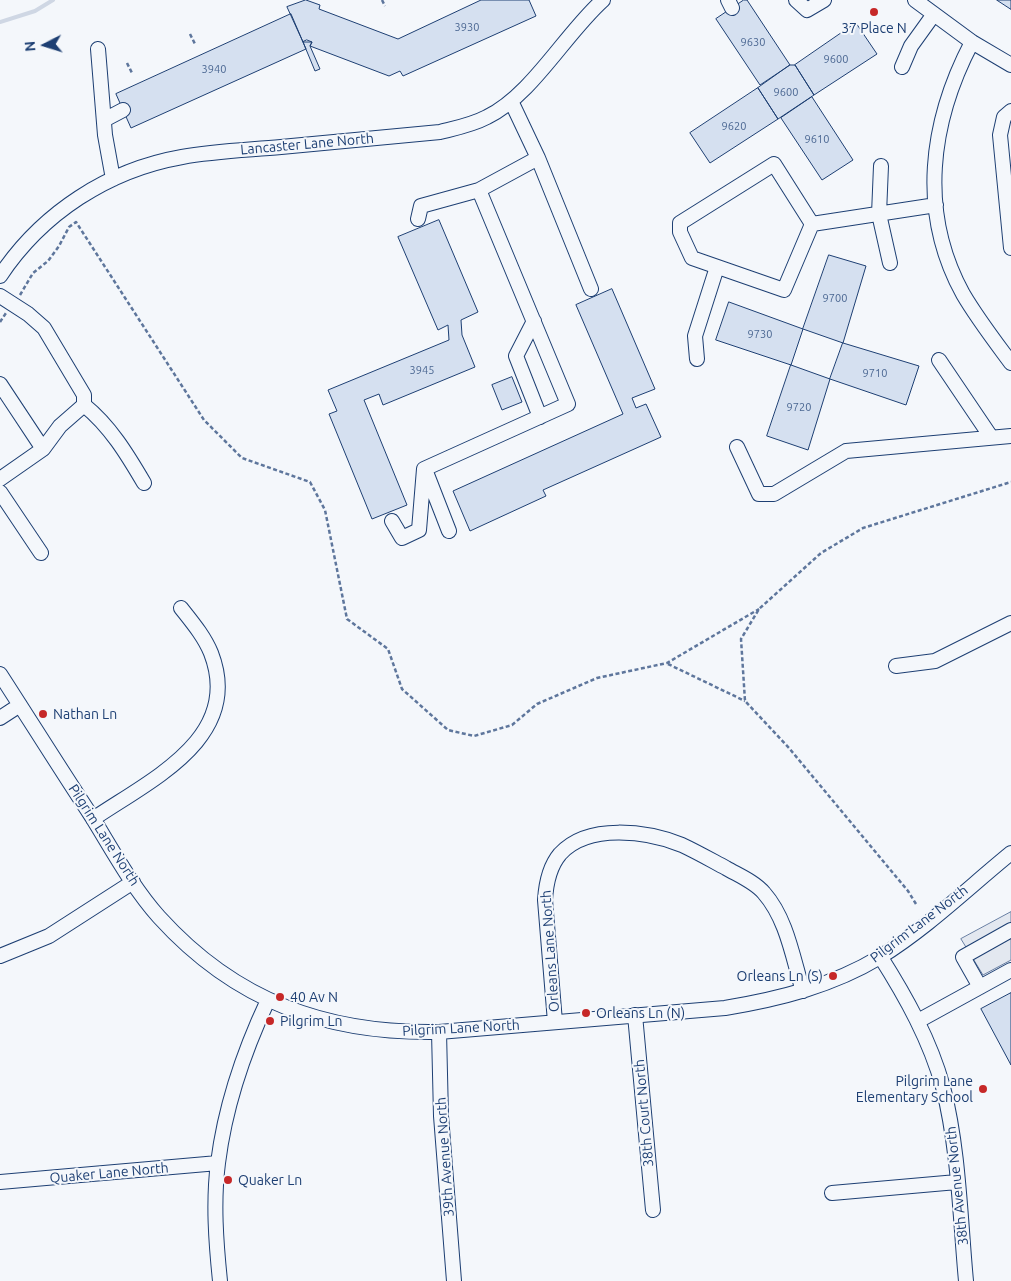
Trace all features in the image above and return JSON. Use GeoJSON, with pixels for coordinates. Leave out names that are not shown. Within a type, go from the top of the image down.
{"type":"FeatureCollection","features":[{"type":"Feature","properties":{"kind":"street","name":"Lancaster Lane North"},"geometry":{"type":"LineString","coordinates":[[0,276],[25,243],[50,218],[78,198],[113,178],[138,167],[184,156],[440,132],[465,126],[488,116],[511,101],[603,0]]}},
{"type":"Feature","properties":{"kind":"street"},"geometry":{"type":"LineString","coordinates":[[796,0],[807,10],[824,0]]}},
{"type":"Feature","properties":{"kind":"street"},"geometry":{"type":"LineString","coordinates":[[915,0],[972,42],[1011,65]]}},
{"type":"Feature","properties":{"kind":"street"},"geometry":{"type":"LineString","coordinates":[[902,66],[911,46],[934,14]]}},
{"type":"Feature","properties":{"kind":"street"},"geometry":{"type":"LineString","coordinates":[[972,42],[950,89],[940,122],[934,156],[936,205],[949,262],[962,292],[981,322],[1011,362]]}},
{"type":"Feature","properties":{"kind":"street"},"geometry":{"type":"LineString","coordinates":[[98,49],[108,161],[113,178]]}},
{"type":"Feature","properties":{"kind":"street"},"geometry":{"type":"LineString","coordinates":[[511,101],[538,158],[590,289]]}},
{"type":"Feature","properties":{"kind":"street"},"geometry":{"type":"LineString","coordinates":[[104,120],[123,110]]}},
{"type":"Feature","properties":{"kind":"street"},"geometry":{"type":"LineString","coordinates":[[1011,111],[1004,117],[1000,135],[1009,205],[1011,248]]}},
{"type":"Feature","properties":{"kind":"street"},"geometry":{"type":"LineString","coordinates":[[418,219],[421,206],[479,190],[538,158]]}},
{"type":"Feature","properties":{"kind":"street"},"geometry":{"type":"LineString","coordinates":[[774,164],[812,224],[784,290],[692,258],[680,232],[680,223],[774,164]]}},
{"type":"Feature","properties":{"kind":"street"},"geometry":{"type":"LineString","coordinates":[[880,166],[879,214],[890,264]]}},
{"type":"Feature","properties":{"kind":"street"},"geometry":{"type":"LineString","coordinates":[[424,469],[568,404],[479,190]]}},
{"type":"Feature","properties":{"kind":"street"},"geometry":{"type":"LineString","coordinates":[[812,224],[936,205]]}},
{"type":"Feature","properties":{"kind":"street"},"geometry":{"type":"LineString","coordinates":[[697,359],[695,336],[717,267]]}},
{"type":"Feature","properties":{"kind":"street"},"geometry":{"type":"LineString","coordinates":[[0,296],[28,314],[44,328],[84,395],[84,405],[60,426],[43,449],[0,479]]}},
{"type":"Feature","properties":{"kind":"street"},"geometry":{"type":"LineString","coordinates":[[534,321],[516,356],[540,417]]}},
{"type":"Feature","properties":{"kind":"street"},"geometry":{"type":"LineString","coordinates":[[939,360],[990,438]]}},
{"type":"Feature","properties":{"kind":"street"},"geometry":{"type":"LineString","coordinates":[[0,384],[43,449]]}},
{"type":"Feature","properties":{"kind":"street"},"geometry":{"type":"LineString","coordinates":[[84,405],[100,418],[122,446],[144,483]]}},
{"type":"Feature","properties":{"kind":"street"},"geometry":{"type":"LineString","coordinates":[[737,447],[759,494],[774,494],[846,451],[1011,436]]}},
{"type":"Feature","properties":{"kind":"street"},"geometry":{"type":"LineString","coordinates":[[392,520],[402,538],[419,530],[424,469]]}},
{"type":"Feature","properties":{"kind":"street"},"geometry":{"type":"LineString","coordinates":[[424,469],[448,531]]}},
{"type":"Feature","properties":{"kind":"street"},"geometry":{"type":"LineString","coordinates":[[0,492],[41,553]]}},
{"type":"Feature","properties":{"kind":"street"},"geometry":{"type":"LineString","coordinates":[[93,819],[176,763],[192,750],[204,733],[213,714],[218,693],[211,652],[201,634],[181,608]]}},
{"type":"Feature","properties":{"kind":"street"},"geometry":{"type":"LineString","coordinates":[[896,666],[935,661],[1011,623]]}},
{"type":"Feature","properties":{"kind":"street","name":"Pilgrim Lane North"},"geometry":{"type":"LineString","coordinates":[[0,674],[133,882],[158,916],[184,942],[215,968],[268,1000],[322,1020],[361,1029],[401,1033],[439,1032],[725,1008],[771,1000],[803,991],[850,973],[880,956],[928,922],[1011,853]]}},
{"type":"Feature","properties":{"kind":"street"},"geometry":{"type":"LineString","coordinates":[[0,718],[20,705]]}},
{"type":"Feature","properties":{"kind":"street","name":"Orleans Lane North"},"geometry":{"type":"LineString","coordinates":[[555,1022],[544,900],[546,883],[551,868],[560,854],[587,836],[603,834],[656,837],[681,845],[704,856],[763,891],[774,906],[782,924],[803,991]]}},
{"type":"Feature","properties":{"kind":"street"},"geometry":{"type":"LineString","coordinates":[[0,956],[49,936],[133,882]]}},
{"type":"Feature","properties":{"kind":"street"},"geometry":{"type":"LineString","coordinates":[[980,987],[963,957],[1011,930]]}},
{"type":"Feature","properties":{"kind":"street","name":"38th Avenue North"},"geometry":{"type":"LineString","coordinates":[[880,956],[918,1021],[942,1087],[951,1126],[966,1281]]}},
{"type":"Feature","properties":{"kind":"street"},"geometry":{"type":"LineString","coordinates":[[918,1021],[1011,970]]}},
{"type":"Feature","properties":{"kind":"street"},"geometry":{"type":"LineString","coordinates":[[220,1281],[216,1204],[218,1163],[242,1061],[268,1000]]}},
{"type":"Feature","properties":{"kind":"street","name":"38th Court North"},"geometry":{"type":"LineString","coordinates":[[635,1015],[653,1210]]}},
{"type":"Feature","properties":{"kind":"street","name":"39th Avenue North"},"geometry":{"type":"LineString","coordinates":[[439,1032],[441,1116],[454,1281]]}},
{"type":"Feature","properties":{"kind":"street","name":"Quaker Lane North"},"geometry":{"type":"LineString","coordinates":[[0,1182],[218,1163]]}},
{"type":"Feature","properties":{"kind":"street"},"geometry":{"type":"LineString","coordinates":[[832,1193],[957,1182]]}},
{"type":"Feature","properties":{"kind":"path"},"geometry":{"type":"LineString","coordinates":[[382,0],[385,6]]}},
{"type":"Feature","properties":{"kind":"path"},"geometry":{"type":"LineString","coordinates":[[190,34],[195,44]]}},
{"type":"Feature","properties":{"kind":"path"},"geometry":{"type":"LineString","coordinates":[[127,63],[132,73]]}},
{"type":"Feature","properties":{"kind":"path"},"geometry":{"type":"LineString","coordinates":[[0,322],[33,273],[48,260],[59,246],[69,227],[76,222],[204,420],[242,458],[310,482],[325,510],[348,619],[388,649],[402,689],[448,730],[474,736],[512,726],[537,704],[597,678],[668,663],[705,639],[758,609],[821,552],[863,528],[1011,482]]}},
{"type":"Feature","properties":{"kind":"path"},"geometry":{"type":"LineString","coordinates":[[745,701],[741,639],[758,609]]}},
{"type":"Feature","properties":{"kind":"path"},"geometry":{"type":"LineString","coordinates":[[668,663],[745,701],[789,748],[908,891],[916,904]]}},
{"type":"Feature","properties":{"kind":"shaded area"},"geometry":{"type":"Polygon","coordinates":[[[1011,912],[1011,960],[983,975],[961,939],[1011,912]]]}},
{"type":"Feature","properties":{"kind":"building"},"geometry":{"type":"Polygon","coordinates":[[[306,0],[320,5],[319,9],[398,39],[481,0],[529,0],[536,16],[403,76],[400,71],[389,76],[310,46],[312,42],[303,42],[287,7],[306,0]]]}},
{"type":"Feature","properties":{"kind":"building"},"geometry":{"type":"Polygon","coordinates":[[[744,0],[747,0],[790,65],[760,85],[716,19],[744,0]]]}},
{"type":"Feature","properties":{"kind":"building"},"geometry":{"type":"Polygon","coordinates":[[[997,0],[1011,0],[1011,9],[997,0]]]}},
{"type":"Feature","properties":{"kind":"building"},"geometry":{"type":"Polygon","coordinates":[[[291,14],[306,49],[131,128],[116,94],[291,14]]]}},
{"type":"Feature","properties":{"kind":"building"},"geometry":{"type":"Polygon","coordinates":[[[856,23],[877,54],[814,95],[795,65],[856,23]]]}},
{"type":"Feature","properties":{"kind":"building"},"geometry":{"type":"Polygon","coordinates":[[[307,40],[312,42],[310,46],[320,69],[315,71],[303,42],[307,40]]]}},
{"type":"Feature","properties":{"kind":"building"},"geometry":{"type":"Polygon","coordinates":[[[790,65],[795,65],[814,95],[778,119],[758,88],[790,65]]]}},
{"type":"Feature","properties":{"kind":"building"},"geometry":{"type":"Polygon","coordinates":[[[758,88],[778,119],[710,163],[690,133],[758,88]]]}},
{"type":"Feature","properties":{"kind":"building"},"geometry":{"type":"Polygon","coordinates":[[[812,97],[853,160],[822,180],[781,118],[812,97]]]}},
{"type":"Feature","properties":{"kind":"building"},"geometry":{"type":"Polygon","coordinates":[[[439,220],[478,312],[461,320],[462,335],[475,367],[383,405],[379,394],[364,400],[407,505],[372,519],[329,414],[337,411],[328,390],[449,340],[448,325],[438,330],[398,237],[439,220]]]}},
{"type":"Feature","properties":{"kind":"building"},"geometry":{"type":"Polygon","coordinates":[[[829,255],[866,266],[843,343],[803,329],[829,255]]]}},
{"type":"Feature","properties":{"kind":"building"},"geometry":{"type":"Polygon","coordinates":[[[612,289],[655,389],[632,398],[636,408],[646,404],[661,437],[543,490],[546,496],[470,531],[453,491],[623,414],[576,305],[612,289]]]}},
{"type":"Feature","properties":{"kind":"building"},"geometry":{"type":"Polygon","coordinates":[[[729,302],[803,329],[791,365],[716,340],[729,302]]]}},
{"type":"Feature","properties":{"kind":"building"},"geometry":{"type":"Polygon","coordinates":[[[843,343],[919,366],[906,405],[830,379],[843,343]]]}},
{"type":"Feature","properties":{"kind":"building"},"geometry":{"type":"Polygon","coordinates":[[[791,365],[830,379],[808,450],[767,436],[791,365]]]}},
{"type":"Feature","properties":{"kind":"building"},"geometry":{"type":"Polygon","coordinates":[[[512,377],[522,402],[502,410],[492,385],[512,377]]]}},
{"type":"Feature","properties":{"kind":"building"},"geometry":{"type":"Polygon","coordinates":[[[1011,993],[1011,1065],[981,1009],[1011,993]]]}},
{"type":"Feature","properties":{"kind":"waterway"},"geometry":{"type":"LineString","coordinates":[[0,22],[35,11],[53,0]]}},
{"type":"Feature","properties":{"kind":"place","name":"37 Place N"},"geometry":{"type":"Point","coordinates":[874,12]}},
{"type":"Feature","properties":{"kind":"place","name":"Nathan Ln"},"geometry":{"type":"Point","coordinates":[43,714]}},
{"type":"Feature","properties":{"kind":"place","name":"Orleans Ln (S)"},"geometry":{"type":"Point","coordinates":[833,976]}},
{"type":"Feature","properties":{"kind":"place","name":"40 Av N"},"geometry":{"type":"Point","coordinates":[280,997]}},
{"type":"Feature","properties":{"kind":"place","name":"Orleans Ln (N)"},"geometry":{"type":"Point","coordinates":[586,1013]}},
{"type":"Feature","properties":{"kind":"place","name":"Pilgrim Ln"},"geometry":{"type":"Point","coordinates":[270,1021]}},
{"type":"Feature","properties":{"kind":"place","name":"Pilgrim Lane Elementary School"},"geometry":{"type":"Point","coordinates":[983,1089]}},
{"type":"Feature","properties":{"kind":"place","name":"Quaker Ln"},"geometry":{"type":"Point","coordinates":[228,1180]}}]}
